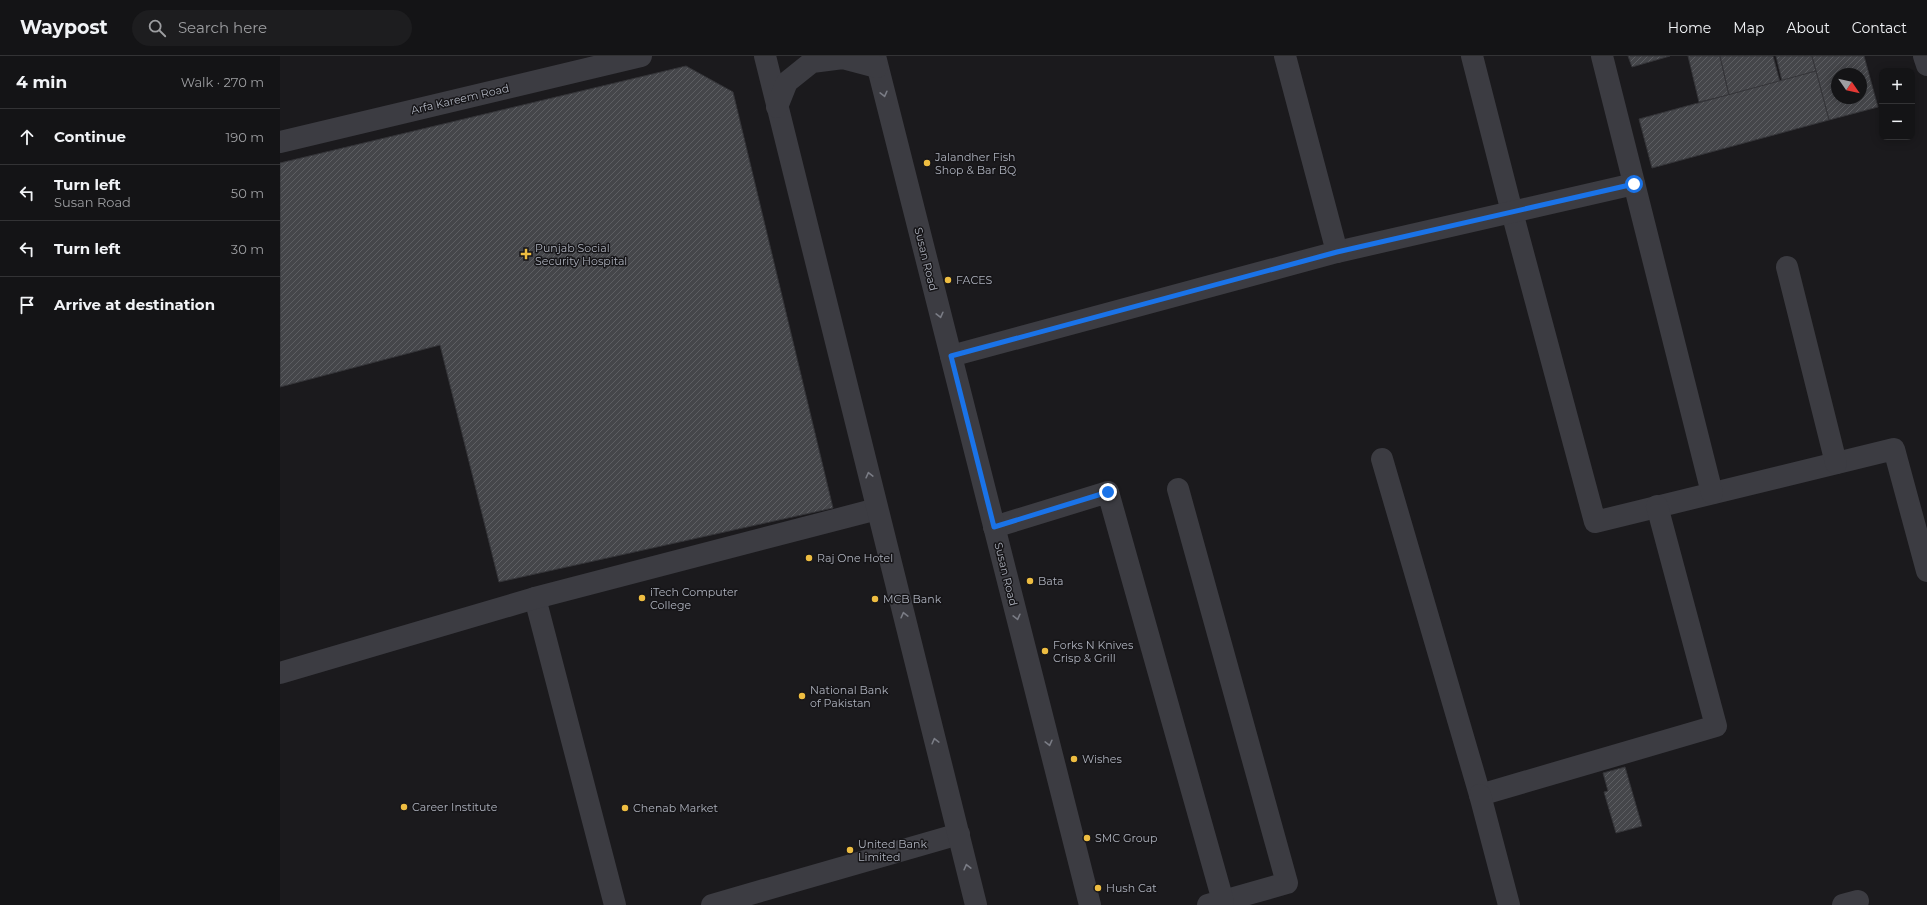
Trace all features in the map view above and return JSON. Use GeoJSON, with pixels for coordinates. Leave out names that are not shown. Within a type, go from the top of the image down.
{"type":"FeatureCollection","features":[{"type":"Feature","properties":{"kind":"street","name":"Arfa Kareem Road"},"geometry":{"type":"LineString","coordinates":[[280,142],[641,56]]}},
{"type":"Feature","properties":{"kind":"street"},"geometry":{"type":"LineString","coordinates":[[765,56],[976,905]]}},
{"type":"Feature","properties":{"kind":"street"},"geometry":{"type":"LineString","coordinates":[[1285,56],[1337,252]]}},
{"type":"Feature","properties":{"kind":"street"},"geometry":{"type":"LineString","coordinates":[[1472,56],[1595,522],[1894,449],[1927,571]]}},
{"type":"Feature","properties":{"kind":"street"},"geometry":{"type":"LineString","coordinates":[[1602,56],[1712,493]]}},
{"type":"Feature","properties":{"kind":"street"},"geometry":{"type":"LineString","coordinates":[[1924,56],[1927,65]]}},
{"type":"Feature","properties":{"kind":"street"},"geometry":{"type":"LineString","coordinates":[[777,107],[787,82],[812,62],[843,58],[876,62]]}},
{"type":"Feature","properties":{"kind":"street","name":"Susan Road"},"geometry":{"type":"LineString","coordinates":[[876,62],[1090,905]]}},
{"type":"Feature","properties":{"kind":"street"},"geometry":{"type":"LineString","coordinates":[[951,356],[1337,252],[1634,184]]}},
{"type":"Feature","properties":{"kind":"street"},"geometry":{"type":"LineString","coordinates":[[1787,267],[1836,463]]}},
{"type":"Feature","properties":{"kind":"street"},"geometry":{"type":"LineString","coordinates":[[1382,459],[1480,795],[1509,905]]}},
{"type":"Feature","properties":{"kind":"street"},"geometry":{"type":"LineString","coordinates":[[994,527],[1108,492],[1216,903],[1286,883],[1178,489]]}},
{"type":"Feature","properties":{"kind":"street"},"geometry":{"type":"LineString","coordinates":[[1480,795],[1716,726],[1657,506]]}},
{"type":"Feature","properties":{"kind":"street"},"geometry":{"type":"LineString","coordinates":[[280,673],[535,598],[877,509]]}},
{"type":"Feature","properties":{"kind":"street"},"geometry":{"type":"LineString","coordinates":[[535,598],[615,905]]}},
{"type":"Feature","properties":{"kind":"street"},"geometry":{"type":"LineString","coordinates":[[712,905],[958,834]]}},
{"type":"Feature","properties":{"kind":"building"},"geometry":{"type":"Polygon","coordinates":[[[1628,56],[1670,56],[1632,67],[1628,56]]]}},
{"type":"Feature","properties":{"kind":"building"},"geometry":{"type":"Polygon","coordinates":[[[1688,56],[1720,56],[1729,95],[1699,102],[1688,56]]]}},
{"type":"Feature","properties":{"kind":"building"},"geometry":{"type":"Polygon","coordinates":[[[1720,56],[1773,56],[1780,82],[1729,95],[1720,56]]]}},
{"type":"Feature","properties":{"kind":"building"},"geometry":{"type":"Polygon","coordinates":[[[1776,56],[1812,56],[1816,71],[1782,81],[1776,56]]]}},
{"type":"Feature","properties":{"kind":"building"},"geometry":{"type":"Polygon","coordinates":[[[1812,56],[1864,56],[1878,107],[1829,120],[1812,56]]]}},
{"type":"Feature","properties":{"kind":"building","name":"Punjab Social Security Hospital"},"geometry":{"type":"Polygon","coordinates":[[[686,66],[733,92],[833,508],[499,582],[440,345],[280,387],[280,163],[686,66]]]}},
{"type":"Feature","properties":{"kind":"building"},"geometry":{"type":"Polygon","coordinates":[[[1816,71],[1829,120],[1652,168],[1639,119],[1816,71]]]}},
{"type":"Feature","properties":{"kind":"building"},"geometry":{"type":"Polygon","coordinates":[[[1625,767],[1642,826],[1616,833],[1604,792],[1608,791],[1603,773],[1625,767]]]}},
{"type":"Feature","properties":{"kind":"place","name":"Jalandher Fish Shop & Bar BQ"},"geometry":{"type":"Point","coordinates":[927,163]}},
{"type":"Feature","properties":{"kind":"place","name":"Punjab Social Security Hospital"},"geometry":{"type":"Point","coordinates":[526,254]}},
{"type":"Feature","properties":{"kind":"place","name":"FACES"},"geometry":{"type":"Point","coordinates":[948,280]}},
{"type":"Feature","properties":{"kind":"place","name":"Raj One Hotel"},"geometry":{"type":"Point","coordinates":[809,558]}},
{"type":"Feature","properties":{"kind":"place","name":"Bata"},"geometry":{"type":"Point","coordinates":[1030,581]}},
{"type":"Feature","properties":{"kind":"place","name":"iTech Computer College"},"geometry":{"type":"Point","coordinates":[642,598]}},
{"type":"Feature","properties":{"kind":"place","name":"MCB Bank"},"geometry":{"type":"Point","coordinates":[875,599]}},
{"type":"Feature","properties":{"kind":"place","name":"Forks N Knives Crisp & Grill"},"geometry":{"type":"Point","coordinates":[1045,651]}},
{"type":"Feature","properties":{"kind":"place","name":"National Bank of Pakistan"},"geometry":{"type":"Point","coordinates":[802,696]}},
{"type":"Feature","properties":{"kind":"place","name":"Wishes"},"geometry":{"type":"Point","coordinates":[1074,759]}},
{"type":"Feature","properties":{"kind":"place","name":"Career Institute"},"geometry":{"type":"Point","coordinates":[404,807]}},
{"type":"Feature","properties":{"kind":"place","name":"Chenab Market"},"geometry":{"type":"Point","coordinates":[625,808]}},
{"type":"Feature","properties":{"kind":"place","name":"SMC Group"},"geometry":{"type":"Point","coordinates":[1087,838]}},
{"type":"Feature","properties":{"kind":"place","name":"United Bank Limited"},"geometry":{"type":"Point","coordinates":[850,850]}},
{"type":"Feature","properties":{"kind":"place","name":"Hush Cat"},"geometry":{"type":"Point","coordinates":[1098,888]}},
{"type":"Feature","properties":{"kind":"route"},"geometry":{"type":"LineString","coordinates":[[1108,492],[994,527],[951,356],[1337,252],[1634,184]]}}]}
